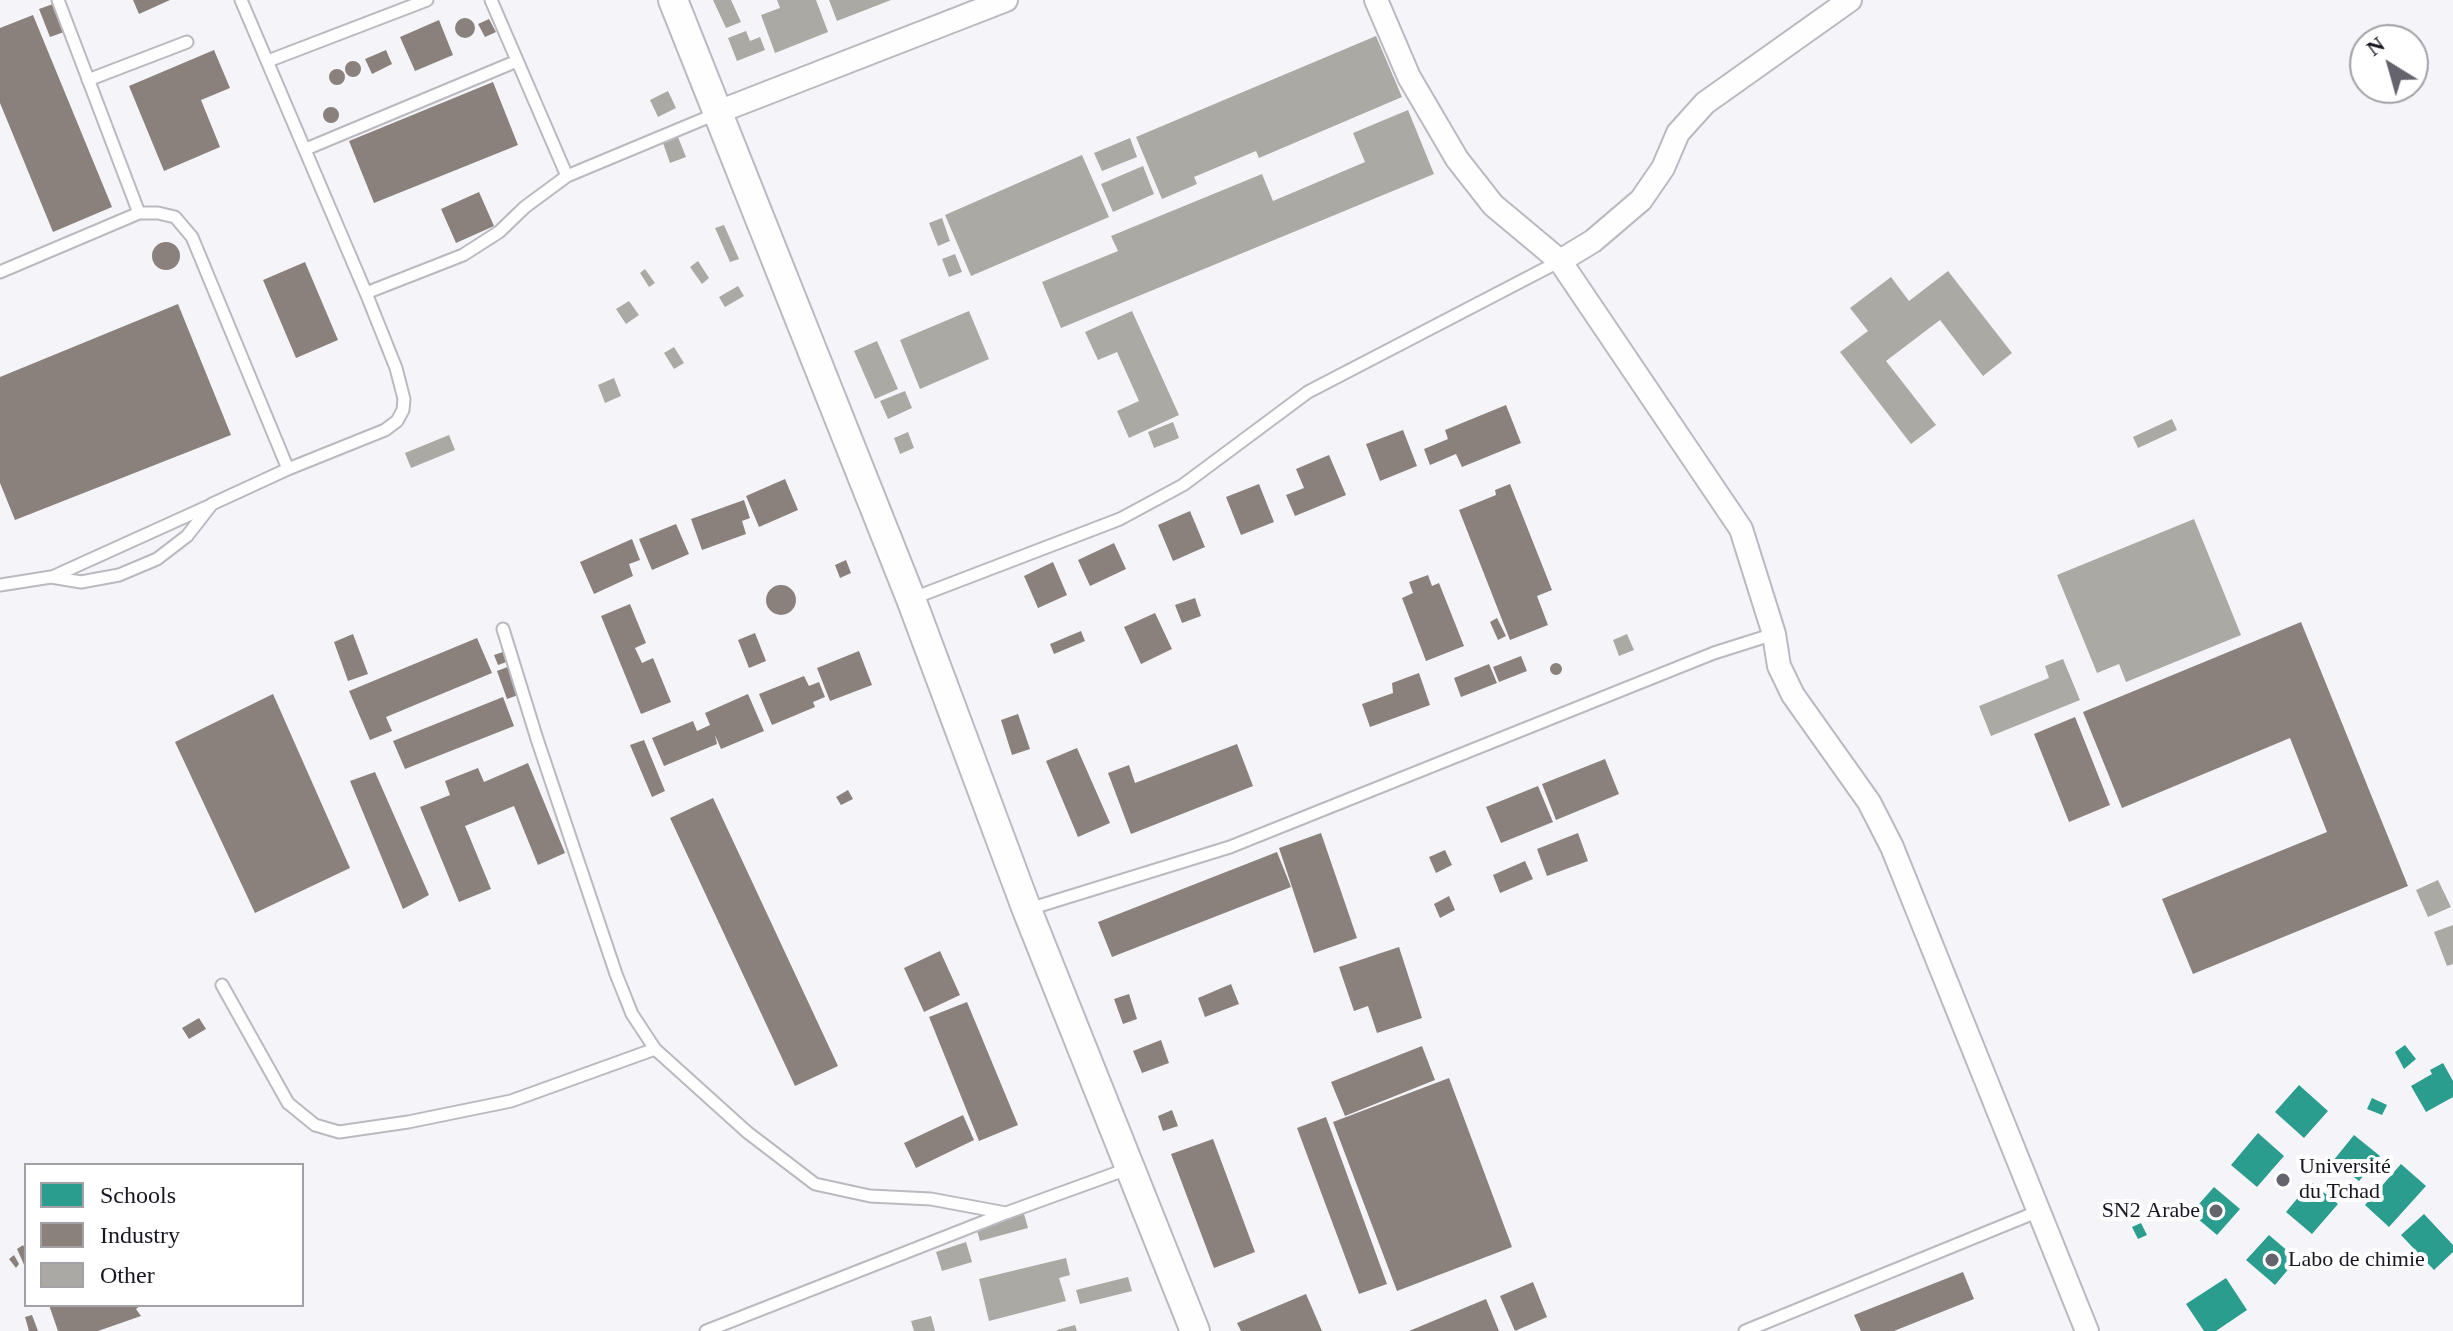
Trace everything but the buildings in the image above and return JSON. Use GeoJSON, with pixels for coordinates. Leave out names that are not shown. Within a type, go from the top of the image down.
{"type":"FeatureCollection","features":[{"type":"Feature","properties":{"kind":"street"},"geometry":{"type":"LineString","coordinates":[[673,0],[911,599],[1027,910],[1195,1331]]}},
{"type":"Feature","properties":{"kind":"street"},"geometry":{"type":"LineString","coordinates":[[718,112],[1006,0]]}},
{"type":"Feature","properties":{"kind":"street"},"geometry":{"type":"LineString","coordinates":[[1376,0],[1409,77],[1457,159],[1493,205],[1560,261],[1741,529],[1774,634],[1779,666],[1793,695],[1869,802],[1892,847],[2087,1331]]}},
{"type":"Feature","properties":{"kind":"street"},"geometry":{"type":"LineString","coordinates":[[1560,261],[1602,233],[1641,200],[1663,168],[1678,133],[1705,103],[1850,0]]}},
{"type":"Feature","properties":{"kind":"lane"},"geometry":{"type":"LineString","coordinates":[[58,0],[139,213]]}},
{"type":"Feature","properties":{"kind":"lane"},"geometry":{"type":"LineString","coordinates":[[0,585],[51,577],[288,469],[385,430],[397,421],[403,410],[404,399],[396,368],[241,0]]}},
{"type":"Feature","properties":{"kind":"lane"},"geometry":{"type":"LineString","coordinates":[[268,61],[427,0]]}},
{"type":"Feature","properties":{"kind":"lane"},"geometry":{"type":"LineString","coordinates":[[491,0],[567,176]]}},
{"type":"Feature","properties":{"kind":"lane"},"geometry":{"type":"LineString","coordinates":[[88,80],[187,42]]}},
{"type":"Feature","properties":{"kind":"lane"},"geometry":{"type":"LineString","coordinates":[[306,149],[517,61]]}},
{"type":"Feature","properties":{"kind":"lane"},"geometry":{"type":"LineString","coordinates":[[366,293],[463,255],[499,232],[525,207],[567,176],[718,112]]}},
{"type":"Feature","properties":{"kind":"lane"},"geometry":{"type":"LineString","coordinates":[[0,272],[139,213],[175,217],[192,237],[288,469]]}},
{"type":"Feature","properties":{"kind":"lane"},"geometry":{"type":"LineString","coordinates":[[911,599],[1120,519],[1183,485],[1308,392],[1560,261]]}},
{"type":"Feature","properties":{"kind":"lane"},"geometry":{"type":"LineString","coordinates":[[51,577],[81,582],[119,575],[157,559],[187,536],[212,504]]}},
{"type":"Feature","properties":{"kind":"lane"},"geometry":{"type":"LineString","coordinates":[[503,629],[616,974],[632,1014],[655,1049],[747,1132],[815,1184],[870,1196],[931,1199],[1006,1213]]}},
{"type":"Feature","properties":{"kind":"lane"},"geometry":{"type":"LineString","coordinates":[[1027,910],[1230,847],[1714,653],[1774,634]]}},
{"type":"Feature","properties":{"kind":"lane"},"geometry":{"type":"LineString","coordinates":[[222,985],[288,1103],[315,1125],[339,1132],[511,1101],[655,1049]]}},
{"type":"Feature","properties":{"kind":"lane"},"geometry":{"type":"LineString","coordinates":[[706,1331],[1006,1213],[1131,1168]]}},
{"type":"Feature","properties":{"kind":"lane"},"geometry":{"type":"LineString","coordinates":[[1745,1331],[2039,1211]]}},
{"type":"Feature","properties":{"kind":"place","name":"Université du Tchad"},"geometry":{"type":"Point","coordinates":[2283,1180]}},
{"type":"Feature","properties":{"kind":"place","name":"SN2 Arabe"},"geometry":{"type":"Point","coordinates":[2216,1211]}},
{"type":"Feature","properties":{"kind":"place","name":"Labo de chimie"},"geometry":{"type":"Point","coordinates":[2272,1260]}}]}
